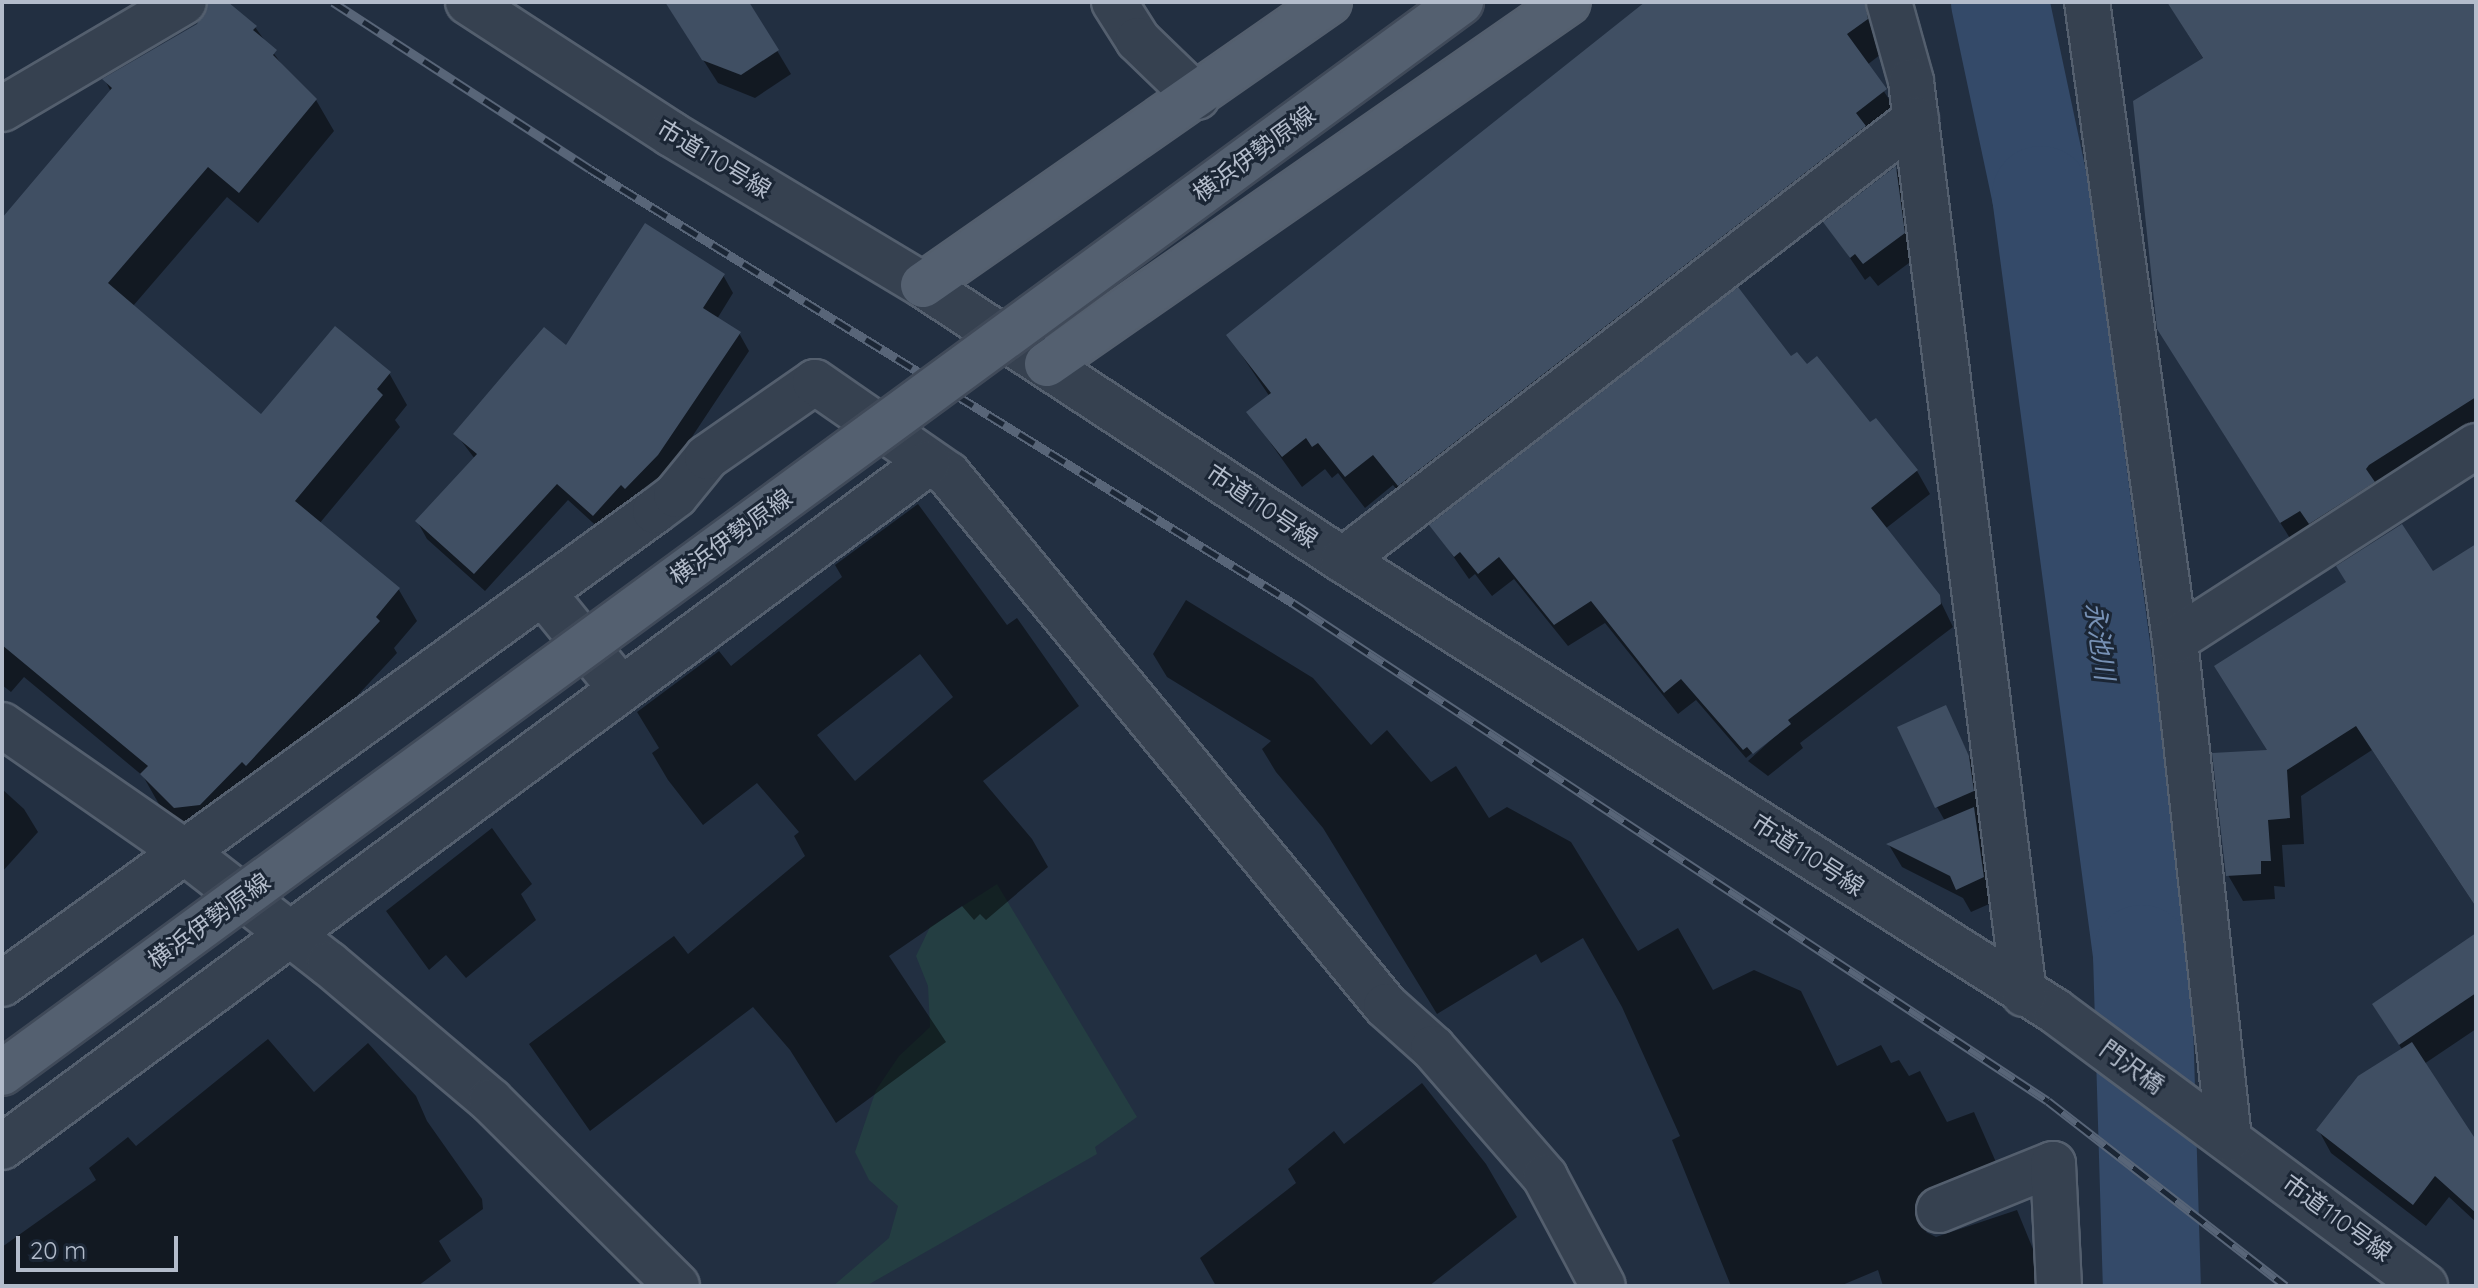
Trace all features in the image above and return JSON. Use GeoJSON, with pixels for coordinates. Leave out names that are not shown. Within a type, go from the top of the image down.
{"type":"FeatureCollection","features":[{"type":"Feature","properties":{"kind":"main road"},"geometry":{"type":"LineString","coordinates":[[923,285],[1197,97],[1329,2]]}},
{"type":"Feature","properties":{"kind":"main road","name":"横浜伊勢原線"},"geometry":{"type":"LineString","coordinates":[[2,1073],[1461,2]]}},
{"type":"Feature","properties":{"kind":"main road"},"geometry":{"type":"LineString","coordinates":[[1047,364],[1568,2]]}},
{"type":"Feature","properties":{"kind":"street"},"geometry":{"type":"LineString","coordinates":[[2,109],[184,2]]}},
{"type":"Feature","properties":{"kind":"street","name":"市道110号線"},"geometry":{"type":"LineString","coordinates":[[468,2],[671,134],[923,285],[1343,560],[2040,1002]]}},
{"type":"Feature","properties":{"kind":"street"},"geometry":{"type":"LineString","coordinates":[[1114,2],[1138,40],[1197,97]]}},
{"type":"Feature","properties":{"kind":"street"},"geometry":{"type":"LineString","coordinates":[[1889,2],[1916,119],[2040,1002]]}},
{"type":"Feature","properties":{"kind":"street"},"geometry":{"type":"LineString","coordinates":[[2087,2],[2175,640],[2219,1131]]}},
{"type":"Feature","properties":{"kind":"street"},"geometry":{"type":"LineString","coordinates":[[1343,560],[1916,119]]}},
{"type":"Feature","properties":{"kind":"street"},"geometry":{"type":"LineString","coordinates":[[2,984],[676,495],[707,457],[815,382],[948,474],[1386,1006],[1433,1048],[1545,1177],[1603,1286]]}},
{"type":"Feature","properties":{"kind":"street"},"geometry":{"type":"LineString","coordinates":[[2175,640],[2476,446]]}},
{"type":"Feature","properties":{"kind":"street"},"geometry":{"type":"LineString","coordinates":[[2,1147],[928,463]]}},
{"type":"Feature","properties":{"kind":"street"},"geometry":{"type":"LineString","coordinates":[[543,593],[621,689]]}},
{"type":"Feature","properties":{"kind":"street"},"geometry":{"type":"LineString","coordinates":[[2,725],[185,852],[291,933],[491,1101],[677,1286]]}},
{"type":"Feature","properties":{"kind":"street","name":"門沢橋"},"geometry":{"type":"LineString","coordinates":[[2040,1002],[2219,1131]]}},
{"type":"Feature","properties":{"kind":"street","name":"市道110号線"},"geometry":{"type":"LineString","coordinates":[[2219,1131],[2425,1286]]}},
{"type":"Feature","properties":{"kind":"street"},"geometry":{"type":"LineString","coordinates":[[1939,1210],[2053,1164],[2059,1286]]}},
{"type":"Feature","properties":{"kind":"green space"},"geometry":{"type":"Polygon","coordinates":[[[997,884],[1137,1117],[1095,1147],[1097,1154],[866,1286],[833,1286],[889,1238],[898,1206],[869,1180],[855,1152],[876,1090],[899,1056],[930,1027],[928,986],[916,956],[930,927],[997,884]]]}},
{"type":"Feature","properties":{"kind":"water"},"geometry":{"type":"Polygon","coordinates":[[[2123,1192],[2177,1231],[2180,1286],[2123,1286],[2123,1192]]]}},
{"type":"Feature","properties":{"kind":"building"},"geometry":{"type":"Polygon","coordinates":[[[209,2],[228,2],[257,26],[253,30],[277,50],[273,55],[317,99],[239,193],[208,167],[108,283],[261,414],[335,326],[391,372],[377,389],[383,395],[295,501],[400,588],[376,617],[380,621],[246,766],[242,762],[200,805],[174,808],[140,774],[148,766],[2,645],[2,218],[112,88],[102,79],[197,24],[209,2]]]}},
{"type":"Feature","properties":{"kind":"building"},"geometry":{"type":"Polygon","coordinates":[[[665,2],[749,2],[779,50],[741,75],[702,60],[665,2]]]}},
{"type":"Feature","properties":{"kind":"building"},"geometry":{"type":"Polygon","coordinates":[[[1645,2],[1865,2],[1868,19],[1847,34],[1887,89],[1856,113],[1866,126],[1398,486],[1373,455],[1345,477],[1318,443],[1312,447],[1306,438],[1282,457],[1246,412],[1271,393],[1226,335],[1645,2]]]}},
{"type":"Feature","properties":{"kind":"building"},"geometry":{"type":"Polygon","coordinates":[[[2167,2],[2476,2],[2476,397],[2369,465],[2366,469],[2375,482],[2309,524],[2300,511],[2280,523],[2157,329],[2133,101],[2203,58],[2167,2]]]}},
{"type":"Feature","properties":{"kind":"building"},"geometry":{"type":"Polygon","coordinates":[[[1896,166],[1905,233],[1863,264],[1855,254],[1850,258],[1823,222],[1896,166]]]}},
{"type":"Feature","properties":{"kind":"building"},"geometry":{"type":"Polygon","coordinates":[[[645,223],[725,274],[703,308],[741,332],[658,455],[625,489],[621,485],[593,516],[557,484],[474,574],[415,521],[477,454],[453,434],[544,327],[566,345],[645,223]]]}},
{"type":"Feature","properties":{"kind":"building"},"geometry":{"type":"Polygon","coordinates":[[[1738,287],[1791,356],[1797,352],[1807,364],[1817,356],[1870,422],[1876,418],[1918,470],[1871,508],[1940,595],[1941,604],[1788,720],[1791,724],[1753,754],[1747,747],[1743,750],[1681,679],[1664,693],[1591,601],[1554,625],[1499,557],[1478,574],[1460,552],[1454,557],[1429,525],[1738,287]]]}},
{"type":"Feature","properties":{"kind":"building"},"geometry":{"type":"Polygon","coordinates":[[[2402,524],[2433,571],[2476,544],[2476,907],[2356,726],[2287,770],[2290,818],[2268,820],[2271,861],[2261,861],[2261,874],[2226,876],[2212,753],[2267,750],[2214,666],[2346,582],[2336,566],[2402,524]]]}},
{"type":"Feature","properties":{"kind":"building"},"geometry":{"type":"Polygon","coordinates":[[[1946,705],[1969,756],[1974,791],[1935,808],[1897,727],[1946,705]]]}},
{"type":"Feature","properties":{"kind":"building"},"geometry":{"type":"Polygon","coordinates":[[[1974,807],[1984,877],[1956,890],[1950,876],[1886,844],[1974,807]]]}},
{"type":"Feature","properties":{"kind":"building"},"geometry":{"type":"Polygon","coordinates":[[[2476,933],[2476,993],[2399,1045],[2372,1004],[2476,933]]]}},
{"type":"Feature","properties":{"kind":"building"},"geometry":{"type":"Polygon","coordinates":[[[2412,1042],[2476,1140],[2476,1213],[2435,1176],[2413,1205],[2316,1130],[2358,1076],[2412,1042]]]}},
{"type":"Feature","properties":{"kind":"waterway","name":"永池川"},"geometry":{"type":"LineString","coordinates":[[2000,2],[2041,195],[2142,954],[2152,1286]]}},
{"type":"Feature","properties":{"kind":"railway"},"geometry":{"type":"LineString","coordinates":[[333,2],[590,169],[1293,603],[2048,1101],[2286,1286]]}}]}
